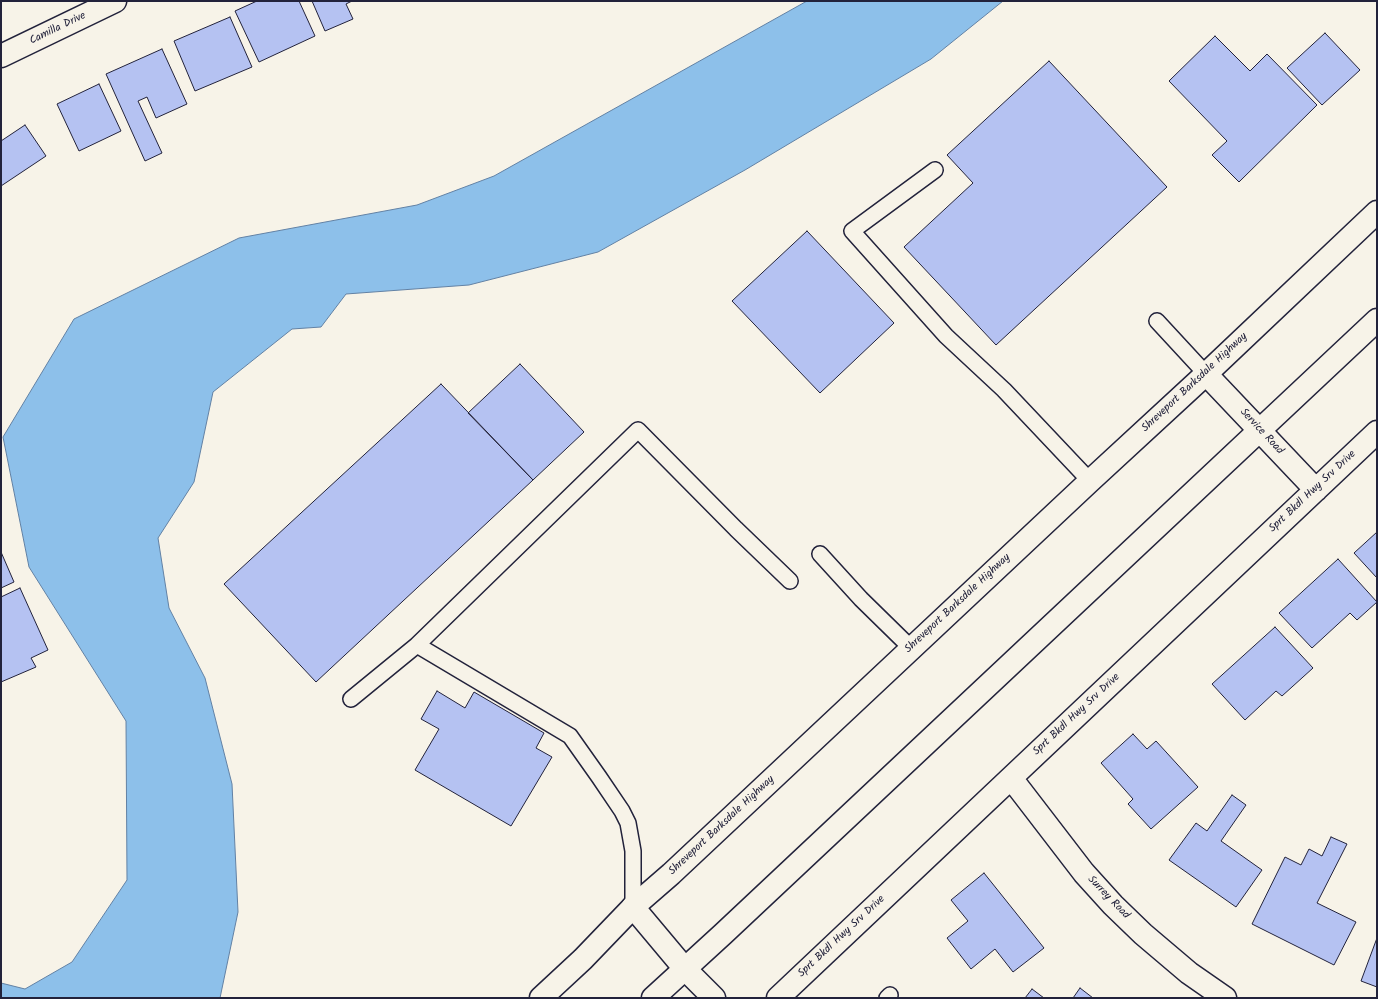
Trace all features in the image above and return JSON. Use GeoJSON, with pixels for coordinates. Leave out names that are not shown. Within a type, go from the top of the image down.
{"type":"FeatureCollection","features":[{"type":"Feature","properties":{"kind":"main road","name":"Camilla Drive"},"geometry":{"type":"LineString","coordinates":[[1,56],[115,1]]}},
{"type":"Feature","properties":{"kind":"main road","name":"Shreveport Barksdale Highway"},"geometry":{"type":"LineString","coordinates":[[541,998],[583,959],[633,907],[677,869],[1377,212]]}},
{"type":"Feature","properties":{"kind":"main road"},"geometry":{"type":"LineString","coordinates":[[653,998],[1377,320]]}},
{"type":"Feature","properties":{"kind":"main road","name":"Service Road"},"geometry":{"type":"LineString","coordinates":[[1206,374],[1316,490]]}},
{"type":"Feature","properties":{"kind":"main road","name":"Sprt Bkdl Hwy Srv Drive"},"geometry":{"type":"LineString","coordinates":[[778,998],[1377,432]]}},
{"type":"Feature","properties":{"kind":"main road","name":"Surrey Road"},"geometry":{"type":"LineString","coordinates":[[1011,778],[1084,873],[1113,905],[1143,934],[1189,973],[1225,998]]}},
{"type":"Feature","properties":{"kind":"main road"},"geometry":{"type":"LineString","coordinates":[[633,907],[685,969],[714,998]]}},
{"type":"Feature","properties":{"kind":"lane"},"geometry":{"type":"LineString","coordinates":[[934,170],[852,231],[946,336],[1004,390],[1090,481]]}},
{"type":"Feature","properties":{"kind":"lane"},"geometry":{"type":"LineString","coordinates":[[1157,321],[1206,374]]}},
{"type":"Feature","properties":{"kind":"lane"},"geometry":{"type":"LineString","coordinates":[[351,699],[417,645],[638,430],[790,581]]}},
{"type":"Feature","properties":{"kind":"lane"},"geometry":{"type":"LineString","coordinates":[[820,554],[861,599],[911,648]]}},
{"type":"Feature","properties":{"kind":"lane"},"geometry":{"type":"LineString","coordinates":[[417,645],[570,736],[599,776],[628,823],[633,851],[633,907]]}},
{"type":"Feature","properties":{"kind":"water"},"geometry":{"type":"Polygon","coordinates":[[[807,1],[1003,1],[931,59],[745,170],[598,252],[469,285],[346,294],[321,327],[292,329],[213,392],[194,482],[158,538],[169,608],[205,678],[232,784],[238,912],[220,998],[1,998],[1,983],[25,989],[72,962],[127,880],[126,721],[29,567],[3,437],[74,319],[239,238],[417,205],[494,176],[807,1]]]}},
{"type":"Feature","properties":{"kind":"building"},"geometry":{"type":"Polygon","coordinates":[[[257,1],[299,1],[315,36],[259,62],[235,11],[257,1]]]}},
{"type":"Feature","properties":{"kind":"building"},"geometry":{"type":"Polygon","coordinates":[[[312,1],[352,1],[346,4],[353,19],[325,31],[312,1]]]}},
{"type":"Feature","properties":{"kind":"building"},"geometry":{"type":"Polygon","coordinates":[[[230,17],[252,67],[195,91],[174,41],[230,17]]]}},
{"type":"Feature","properties":{"kind":"building"},"geometry":{"type":"Polygon","coordinates":[[[1325,33],[1360,70],[1322,105],[1287,68],[1325,33]]]}},
{"type":"Feature","properties":{"kind":"building"},"geometry":{"type":"Polygon","coordinates":[[[1215,36],[1250,71],[1267,54],[1317,105],[1239,182],[1212,155],[1227,141],[1169,81],[1215,36]]]}},
{"type":"Feature","properties":{"kind":"building"},"geometry":{"type":"Polygon","coordinates":[[[162,49],[187,104],[156,118],[147,97],[138,101],[162,153],[145,161],[106,74],[162,49]]]}},
{"type":"Feature","properties":{"kind":"building"},"geometry":{"type":"Polygon","coordinates":[[[1049,61],[1167,187],[996,345],[904,247],[973,183],[947,155],[1049,61]]]}},
{"type":"Feature","properties":{"kind":"building"},"geometry":{"type":"Polygon","coordinates":[[[99,84],[121,131],[79,151],[57,104],[99,84]]]}},
{"type":"Feature","properties":{"kind":"building"},"geometry":{"type":"Polygon","coordinates":[[[25,125],[46,156],[1,186],[1,141],[25,125]]]}},
{"type":"Feature","properties":{"kind":"building"},"geometry":{"type":"Polygon","coordinates":[[[807,231],[894,323],[820,393],[732,301],[807,231]]]}},
{"type":"Feature","properties":{"kind":"building"},"geometry":{"type":"Polygon","coordinates":[[[520,364],[584,432],[533,480],[468,413],[520,364]]]}},
{"type":"Feature","properties":{"kind":"building"},"geometry":{"type":"Polygon","coordinates":[[[441,384],[533,480],[316,682],[224,584],[441,384]]]}},
{"type":"Feature","properties":{"kind":"building"},"geometry":{"type":"Polygon","coordinates":[[[1377,532],[1377,578],[1354,553],[1377,532]]]}},
{"type":"Feature","properties":{"kind":"building"},"geometry":{"type":"Polygon","coordinates":[[[1,552],[14,582],[1,588],[1,552]]]}},
{"type":"Feature","properties":{"kind":"building"},"geometry":{"type":"Polygon","coordinates":[[[1338,559],[1377,602],[1357,620],[1350,613],[1312,648],[1279,613],[1338,559]]]}},
{"type":"Feature","properties":{"kind":"building"},"geometry":{"type":"Polygon","coordinates":[[[20,588],[48,650],[31,658],[36,667],[1,682],[1,597],[20,588]]]}},
{"type":"Feature","properties":{"kind":"building"},"geometry":{"type":"Polygon","coordinates":[[[1275,627],[1313,668],[1282,696],[1276,691],[1245,720],[1212,684],[1275,627]]]}},
{"type":"Feature","properties":{"kind":"building"},"geometry":{"type":"Polygon","coordinates":[[[437,691],[465,708],[474,692],[544,733],[536,748],[552,757],[511,826],[415,770],[439,729],[421,719],[437,691]]]}},
{"type":"Feature","properties":{"kind":"building"},"geometry":{"type":"Polygon","coordinates":[[[1133,734],[1147,749],[1156,741],[1198,787],[1151,829],[1128,804],[1133,799],[1101,763],[1133,734]]]}},
{"type":"Feature","properties":{"kind":"building"},"geometry":{"type":"Polygon","coordinates":[[[1232,795],[1246,805],[1221,841],[1262,870],[1236,907],[1169,860],[1196,823],[1207,831],[1232,795]]]}},
{"type":"Feature","properties":{"kind":"building"},"geometry":{"type":"Polygon","coordinates":[[[1331,837],[1347,844],[1317,903],[1356,922],[1334,965],[1252,924],[1285,857],[1301,865],[1309,849],[1322,856],[1331,837]]]}},
{"type":"Feature","properties":{"kind":"building"},"geometry":{"type":"Polygon","coordinates":[[[984,873],[1044,948],[1013,972],[995,949],[971,969],[947,938],[968,921],[951,900],[984,873]]]}},
{"type":"Feature","properties":{"kind":"building"},"geometry":{"type":"Polygon","coordinates":[[[1377,938],[1377,987],[1361,981],[1377,938]]]}},
{"type":"Feature","properties":{"kind":"building"},"geometry":{"type":"Polygon","coordinates":[[[1080,988],[1093,998],[1073,998],[1080,988]]]}},
{"type":"Feature","properties":{"kind":"building"},"geometry":{"type":"Polygon","coordinates":[[[1032,989],[1044,998],[1025,998],[1032,989]]]}}]}
